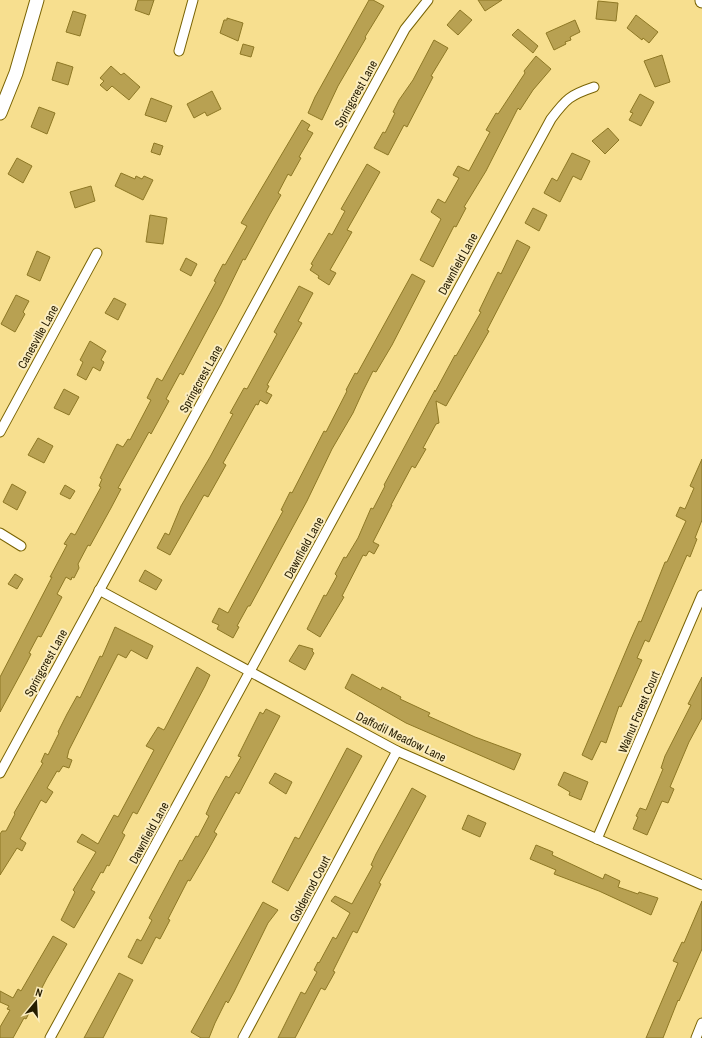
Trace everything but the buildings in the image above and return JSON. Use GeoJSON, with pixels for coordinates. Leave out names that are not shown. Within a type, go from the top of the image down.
{"type":"FeatureCollection","features":[{"type":"Feature","properties":{"kind":"street"},"geometry":{"type":"LineString","coordinates":[[0,113],[16,74],[37,0]]}},
{"type":"Feature","properties":{"kind":"street"},"geometry":{"type":"LineString","coordinates":[[179,51],[193,0]]}},
{"type":"Feature","properties":{"kind":"street","name":"Springcrest Lane"},"geometry":{"type":"LineString","coordinates":[[0,772],[405,30],[428,0]]}},
{"type":"Feature","properties":{"kind":"street","name":"Dawnfield Lane"},"geometry":{"type":"LineString","coordinates":[[50,1038],[551,119],[575,93],[594,87]]}},
{"type":"Feature","properties":{"kind":"street","name":"Canesville Lane"},"geometry":{"type":"LineString","coordinates":[[0,432],[97,253]]}},
{"type":"Feature","properties":{"kind":"street"},"geometry":{"type":"LineString","coordinates":[[0,533],[21,546]]}},
{"type":"Feature","properties":{"kind":"street","name":"Daffodil Meadow Lane"},"geometry":{"type":"LineString","coordinates":[[99,590],[397,752],[702,885]]}},
{"type":"Feature","properties":{"kind":"street","name":"Walnut Forest Court"},"geometry":{"type":"LineString","coordinates":[[597,839],[702,595]]}},
{"type":"Feature","properties":{"kind":"street","name":"Goldenrod Court"},"geometry":{"type":"LineString","coordinates":[[243,1038],[397,752]]}},
{"type":"Feature","properties":{"kind":"street"},"geometry":{"type":"LineString","coordinates":[[696,1038],[702,1023]]}}]}
